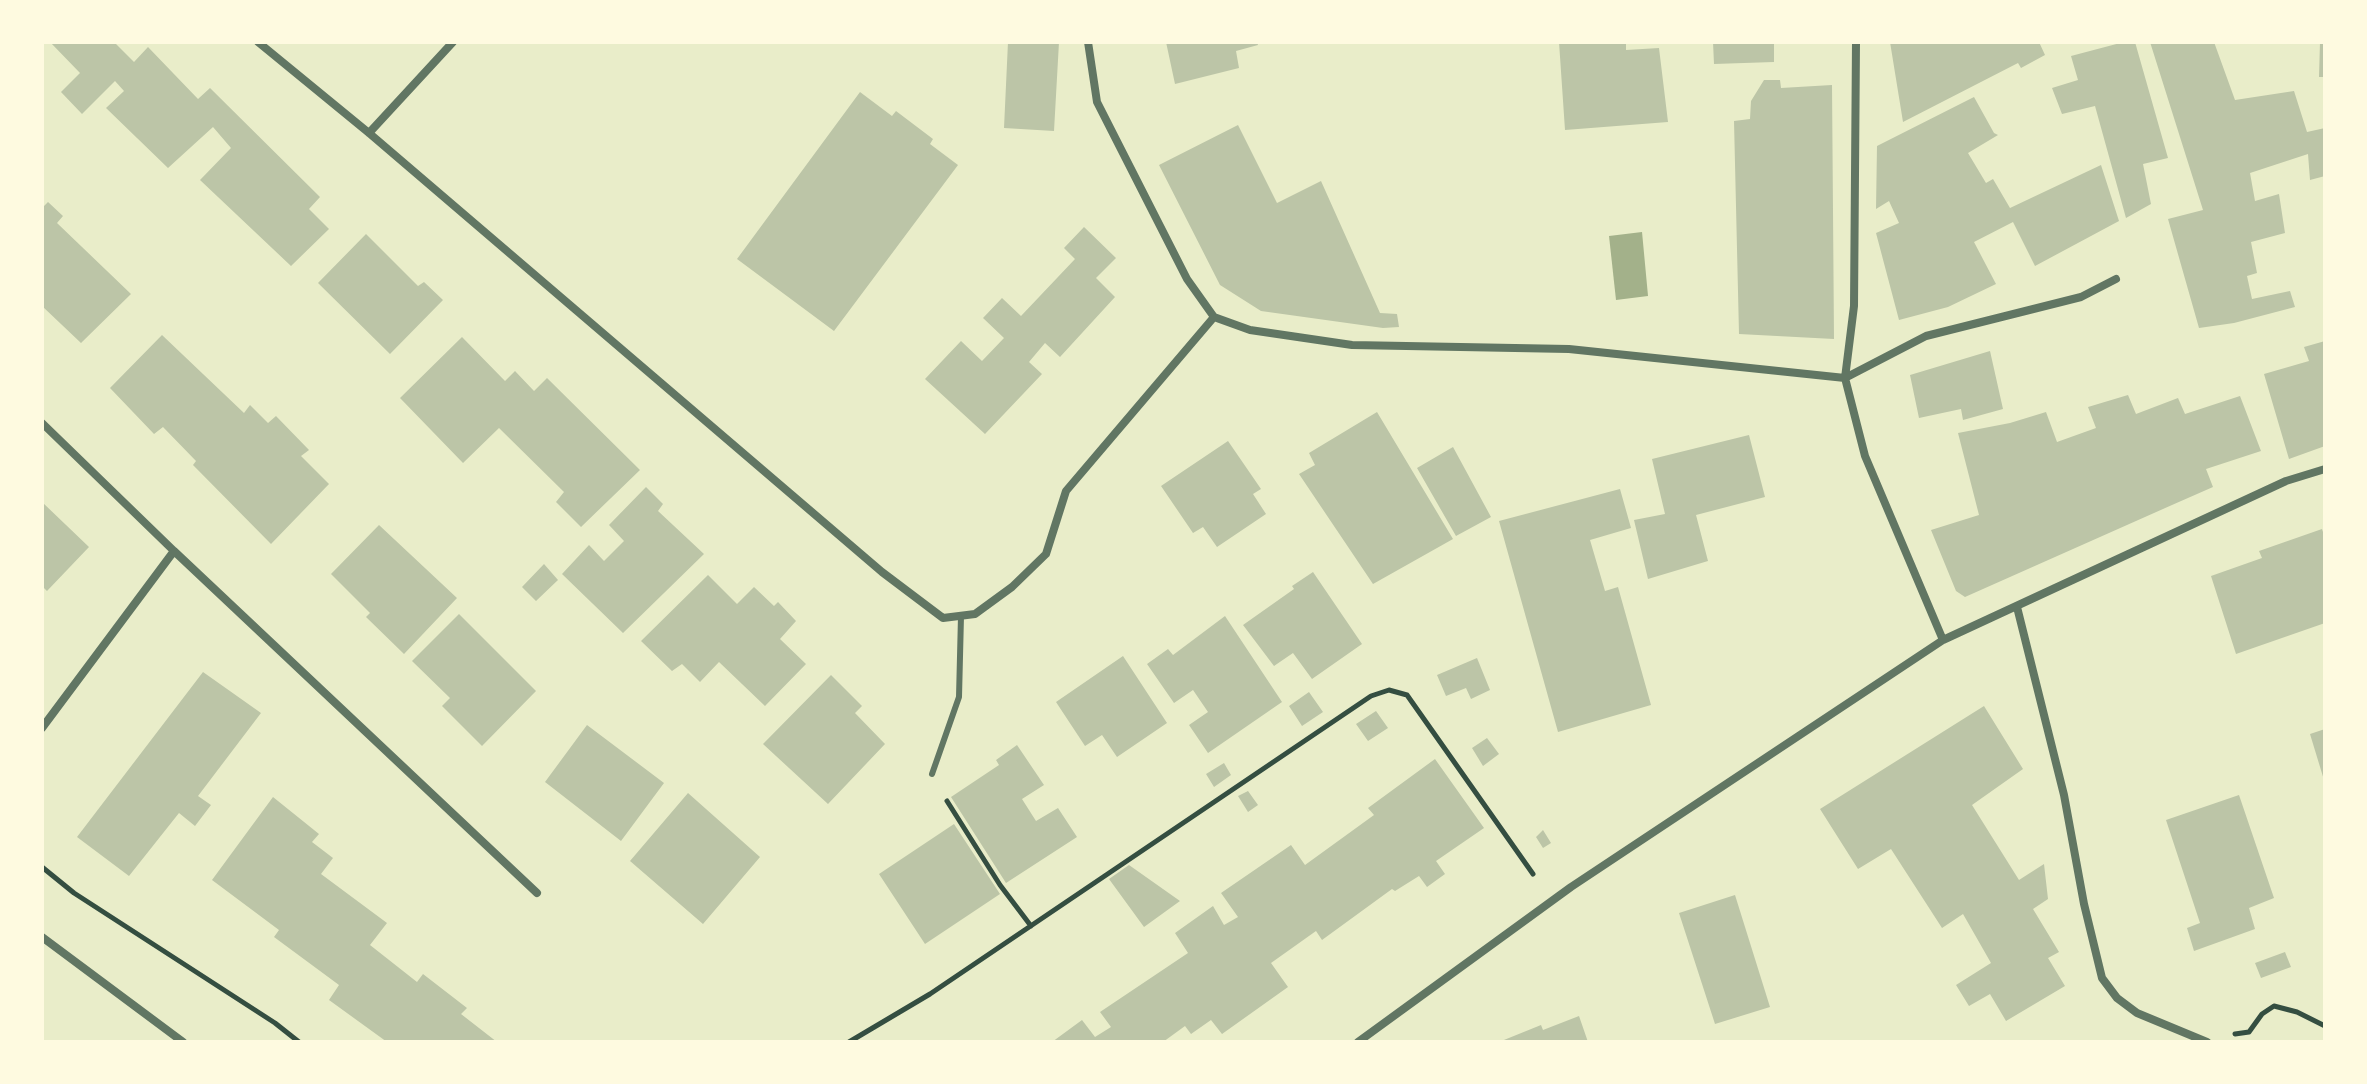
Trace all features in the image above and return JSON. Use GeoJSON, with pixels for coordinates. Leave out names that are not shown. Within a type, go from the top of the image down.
{"type":"FeatureCollection","features":[{"type":"Feature","properties":{"kind":"street"},"geometry":{"type":"LineString","coordinates":[[258,42],[369,133],[882,572],[943,618],[975,614],[1012,587],[1046,554],[1066,491],[1214,317]]}},
{"type":"Feature","properties":{"kind":"street"},"geometry":{"type":"LineString","coordinates":[[369,133],[453,42]]}},
{"type":"Feature","properties":{"kind":"street"},"geometry":{"type":"LineString","coordinates":[[1088,42],[1097,102],[1187,279],[1214,317],[1250,330],[1352,345],[1569,349],[1845,378],[1926,336],[2081,297],[2116,279]]}},
{"type":"Feature","properties":{"kind":"street"},"geometry":{"type":"LineString","coordinates":[[1856,42],[1854,306],[1845,378],[1865,456],[1943,640]]}},
{"type":"Feature","properties":{"kind":"street"},"geometry":{"type":"LineString","coordinates":[[42,423],[537,893]]}},
{"type":"Feature","properties":{"kind":"street"},"geometry":{"type":"LineString","coordinates":[[1358,1042],[1552,901],[1943,640],[2286,481],[2325,469]]}},
{"type":"Feature","properties":{"kind":"street"},"geometry":{"type":"LineString","coordinates":[[42,728],[174,551]]}},
{"type":"Feature","properties":{"kind":"street"},"geometry":{"type":"LineString","coordinates":[[2017,607],[2064,795],[2084,904],[2102,978],[2117,998],[2137,1013],[2207,1042]]}},
{"type":"Feature","properties":{"kind":"street"},"geometry":{"type":"LineString","coordinates":[[42,937],[183,1042]]}},
{"type":"Feature","properties":{"kind":"lane"},"geometry":{"type":"LineString","coordinates":[[932,774],[959,697],[961,616]]}},
{"type":"Feature","properties":{"kind":"path"},"geometry":{"type":"LineString","coordinates":[[849,1042],[894,1017],[1371,696],[1389,690],[1407,695],[1552,901]]}},
{"type":"Feature","properties":{"kind":"path"},"geometry":{"type":"LineString","coordinates":[[932,774],[1000,885],[1031,926]]}},
{"type":"Feature","properties":{"kind":"path"},"geometry":{"type":"LineString","coordinates":[[42,867],[74,893],[275,1023],[299,1042]]}},
{"type":"Feature","properties":{"kind":"shaded area"},"geometry":{"type":"Polygon","coordinates":[[[1642,232],[1648,296],[1616,300],[1609,236],[1642,232]]]}},
{"type":"Feature","properties":{"kind":"building"},"geometry":{"type":"Polygon","coordinates":[[[50,42],[114,42],[134,62],[148,47],[198,99],[210,88],[320,197],[309,209],[329,229],[291,266],[200,180],[231,148],[213,127],[168,168],[106,108],[124,91],[115,81],[82,114],[61,92],[80,73],[50,42]]]}},
{"type":"Feature","properties":{"kind":"building"},"geometry":{"type":"Polygon","coordinates":[[[1008,42],[1059,42],[1054,131],[1004,128],[1008,42]]]}},
{"type":"Feature","properties":{"kind":"building"},"geometry":{"type":"Polygon","coordinates":[[[1166,42],[1257,42],[1258,45],[1236,51],[1239,68],[1175,84],[1166,42]]]}},
{"type":"Feature","properties":{"kind":"building"},"geometry":{"type":"Polygon","coordinates":[[[1559,42],[1626,42],[1626,50],[1659,48],[1668,122],[1565,130],[1559,42]]]}},
{"type":"Feature","properties":{"kind":"building"},"geometry":{"type":"Polygon","coordinates":[[[1713,42],[1774,42],[1774,62],[1714,64],[1713,42]]]}},
{"type":"Feature","properties":{"kind":"building"},"geometry":{"type":"Polygon","coordinates":[[[1890,42],[2039,42],[2045,55],[2021,68],[2018,63],[1903,122],[1890,42]]]}},
{"type":"Feature","properties":{"kind":"building"},"geometry":{"type":"Polygon","coordinates":[[[2135,42],[2168,158],[2143,164],[2151,204],[2126,218],[2095,106],[2062,114],[2052,88],[2078,80],[2071,56],[2135,42]]]}},
{"type":"Feature","properties":{"kind":"building"},"geometry":{"type":"Polygon","coordinates":[[[2150,42],[2214,42],[2235,100],[2294,91],[2307,132],[2325,128],[2325,176],[2310,180],[2308,154],[2250,173],[2255,201],[2279,194],[2285,233],[2251,242],[2257,273],[2247,276],[2252,299],[2290,291],[2295,307],[2234,323],[2199,328],[2168,219],[2203,210],[2150,42]]]}},
{"type":"Feature","properties":{"kind":"building"},"geometry":{"type":"Polygon","coordinates":[[[2320,42],[2325,42],[2325,77],[2319,77],[2320,42]]]}},
{"type":"Feature","properties":{"kind":"building"},"geometry":{"type":"Polygon","coordinates":[[[1764,80],[1780,80],[1781,88],[1832,85],[1834,339],[1739,334],[1734,121],[1750,119],[1751,101],[1764,80]]]}},
{"type":"Feature","properties":{"kind":"building"},"geometry":{"type":"Polygon","coordinates":[[[860,92],[892,116],[896,111],[933,139],[930,144],[958,165],[834,331],[737,259],[860,92]]]}},
{"type":"Feature","properties":{"kind":"building"},"geometry":{"type":"Polygon","coordinates":[[[1974,97],[1998,135],[1968,153],[1986,183],[1993,179],[2010,208],[2101,165],[2119,221],[2035,266],[2013,222],[1974,242],[1996,284],[1948,307],[1899,320],[1876,233],[1899,223],[1889,201],[1876,209],[1877,146],[1974,97]]]}},
{"type":"Feature","properties":{"kind":"building"},"geometry":{"type":"Polygon","coordinates":[[[1238,125],[1277,203],[1321,181],[1380,313],[1397,314],[1399,327],[1383,328],[1261,311],[1220,285],[1159,165],[1238,125]]]}},
{"type":"Feature","properties":{"kind":"building"},"geometry":{"type":"Polygon","coordinates":[[[48,202],[63,216],[57,223],[131,294],[81,343],[42,306],[42,208],[48,202]]]}},
{"type":"Feature","properties":{"kind":"building"},"geometry":{"type":"Polygon","coordinates":[[[1084,227],[1116,258],[1096,278],[1115,297],[1060,357],[1045,343],[1029,362],[1042,374],[985,434],[925,379],[961,341],[982,361],[1004,338],[983,318],[1002,298],[1021,316],[1075,259],[1064,248],[1084,227]]]}},
{"type":"Feature","properties":{"kind":"building"},"geometry":{"type":"Polygon","coordinates":[[[366,234],[418,286],[424,282],[443,300],[390,354],[318,283],[366,234]]]}},
{"type":"Feature","properties":{"kind":"building"},"geometry":{"type":"Polygon","coordinates":[[[162,335],[244,413],[250,405],[268,423],[276,416],[309,450],[301,456],[329,484],[271,544],[193,465],[196,461],[163,427],[154,434],[110,388],[162,335]]]}},
{"type":"Feature","properties":{"kind":"building"},"geometry":{"type":"Polygon","coordinates":[[[462,337],[505,381],[515,371],[534,391],[547,378],[640,470],[581,527],[556,502],[564,492],[499,428],[463,463],[400,398],[462,337]]]}},
{"type":"Feature","properties":{"kind":"building"},"geometry":{"type":"Polygon","coordinates":[[[2325,341],[2325,446],[2289,459],[2264,374],[2309,361],[2304,347],[2325,341]]]}},
{"type":"Feature","properties":{"kind":"building"},"geometry":{"type":"Polygon","coordinates":[[[1990,351],[2003,409],[1963,420],[1961,409],[1919,418],[1910,375],[1990,351]]]}},
{"type":"Feature","properties":{"kind":"building"},"geometry":{"type":"Polygon","coordinates":[[[2128,395],[2136,414],[2178,398],[2185,414],[2240,396],[2261,451],[2206,469],[2213,487],[1965,597],[1956,591],[1931,530],[1979,515],[1958,433],[2046,412],[2057,442],[2096,428],[2088,407],[2128,395]]]}},
{"type":"Feature","properties":{"kind":"building"},"geometry":{"type":"Polygon","coordinates":[[[1377,412],[1453,539],[1373,584],[1299,474],[1315,465],[1309,453],[1377,412]]]}},
{"type":"Feature","properties":{"kind":"building"},"geometry":{"type":"Polygon","coordinates":[[[1749,435],[1765,497],[1696,515],[1708,561],[1648,579],[1634,520],[1665,514],[1652,459],[1749,435]]]}},
{"type":"Feature","properties":{"kind":"building"},"geometry":{"type":"Polygon","coordinates":[[[1228,441],[1261,489],[1253,494],[1266,514],[1217,547],[1203,527],[1193,533],[1161,486],[1228,441]]]}},
{"type":"Feature","properties":{"kind":"building"},"geometry":{"type":"Polygon","coordinates":[[[1453,447],[1491,517],[1456,536],[1417,468],[1453,447]]]}},
{"type":"Feature","properties":{"kind":"building"},"geometry":{"type":"Polygon","coordinates":[[[646,487],[663,504],[658,511],[704,554],[623,633],[562,574],[589,545],[604,561],[624,541],[609,525],[646,487]]]}},
{"type":"Feature","properties":{"kind":"building"},"geometry":{"type":"Polygon","coordinates":[[[1620,489],[1631,528],[1590,540],[1605,591],[1618,587],[1651,705],[1558,732],[1499,521],[1620,489]]]}},
{"type":"Feature","properties":{"kind":"building"},"geometry":{"type":"Polygon","coordinates":[[[42,502],[89,547],[47,591],[42,586],[42,502]]]}},
{"type":"Feature","properties":{"kind":"building"},"geometry":{"type":"Polygon","coordinates":[[[379,525],[457,598],[404,654],[366,617],[370,613],[331,574],[379,525]]]}},
{"type":"Feature","properties":{"kind":"building"},"geometry":{"type":"Polygon","coordinates":[[[2322,529],[2325,538],[2325,623],[2236,654],[2211,576],[2262,558],[2259,551],[2322,529]]]}},
{"type":"Feature","properties":{"kind":"building"},"geometry":{"type":"Polygon","coordinates":[[[544,564],[558,580],[536,601],[522,587],[544,564]]]}},
{"type":"Feature","properties":{"kind":"building"},"geometry":{"type":"Polygon","coordinates":[[[1313,572],[1362,644],[1312,679],[1293,653],[1274,666],[1243,625],[1313,572]]]}},
{"type":"Feature","properties":{"kind":"building"},"geometry":{"type":"Polygon","coordinates":[[[708,575],[737,604],[754,587],[774,606],[778,602],[796,621],[780,639],[806,664],[765,706],[719,662],[700,682],[682,664],[672,671],[641,641],[708,575]]]}},
{"type":"Feature","properties":{"kind":"building"},"geometry":{"type":"Polygon","coordinates":[[[459,614],[536,691],[482,746],[442,706],[450,698],[412,661],[459,614]]]}},
{"type":"Feature","properties":{"kind":"building"},"geometry":{"type":"Polygon","coordinates":[[[1225,616],[1282,702],[1208,753],[1189,725],[1208,712],[1193,690],[1174,703],[1147,664],[1168,649],[1173,655],[1225,616]]]}},
{"type":"Feature","properties":{"kind":"building"},"geometry":{"type":"Polygon","coordinates":[[[1123,656],[1167,723],[1117,757],[1102,735],[1085,746],[1056,702],[1123,656]]]}},
{"type":"Feature","properties":{"kind":"building"},"geometry":{"type":"Polygon","coordinates":[[[1477,658],[1490,690],[1471,699],[1466,688],[1446,696],[1437,675],[1477,658]]]}},
{"type":"Feature","properties":{"kind":"building"},"geometry":{"type":"Polygon","coordinates":[[[203,672],[261,713],[198,796],[211,805],[195,826],[179,813],[129,876],[77,837],[203,672]]]}},
{"type":"Feature","properties":{"kind":"building"},"geometry":{"type":"Polygon","coordinates":[[[831,675],[862,706],[855,713],[885,744],[828,804],[763,744],[831,675]]]}},
{"type":"Feature","properties":{"kind":"building"},"geometry":{"type":"Polygon","coordinates":[[[1309,692],[1323,712],[1302,726],[1289,706],[1309,692]]]}},
{"type":"Feature","properties":{"kind":"building"},"geometry":{"type":"Polygon","coordinates":[[[1984,706],[2023,769],[1972,805],[2019,880],[2044,864],[2048,899],[2033,909],[2059,952],[2048,958],[2065,986],[2006,1021],[1990,994],[1969,1006],[1956,985],[1991,963],[1963,914],[1942,928],[1891,849],[1858,869],[1820,809],[1984,706]]]}},
{"type":"Feature","properties":{"kind":"building"},"geometry":{"type":"Polygon","coordinates":[[[1376,711],[1388,728],[1368,741],[1356,724],[1376,711]]]}},
{"type":"Feature","properties":{"kind":"building"},"geometry":{"type":"Polygon","coordinates":[[[587,725],[664,783],[621,841],[545,782],[587,725]]]}},
{"type":"Feature","properties":{"kind":"building"},"geometry":{"type":"Polygon","coordinates":[[[2325,729],[2325,780],[2324,780],[2310,734],[2325,729]]]}},
{"type":"Feature","properties":{"kind":"building"},"geometry":{"type":"Polygon","coordinates":[[[1487,738],[1499,754],[1483,766],[1472,748],[1487,738]]]}},
{"type":"Feature","properties":{"kind":"building"},"geometry":{"type":"Polygon","coordinates":[[[1017,745],[1044,785],[1022,799],[1036,821],[1058,808],[1077,837],[1006,883],[951,797],[999,765],[996,760],[1017,745]]]}},
{"type":"Feature","properties":{"kind":"building"},"geometry":{"type":"Polygon","coordinates":[[[1435,759],[1484,828],[1436,861],[1445,874],[1427,887],[1419,876],[1395,891],[1392,889],[1322,940],[1316,931],[1271,963],[1288,987],[1222,1034],[1211,1020],[1191,1034],[1185,1026],[1163,1042],[1052,1042],[1082,1020],[1095,1037],[1111,1027],[1100,1012],[1188,953],[1175,933],[1213,906],[1224,925],[1238,917],[1221,893],[1291,845],[1305,865],[1374,815],[1368,808],[1435,759]]]}},
{"type":"Feature","properties":{"kind":"building"},"geometry":{"type":"Polygon","coordinates":[[[1224,763],[1231,775],[1214,787],[1206,774],[1224,763]]]}},
{"type":"Feature","properties":{"kind":"building"},"geometry":{"type":"Polygon","coordinates":[[[1248,791],[1258,805],[1248,812],[1238,796],[1248,791]]]}},
{"type":"Feature","properties":{"kind":"building"},"geometry":{"type":"Polygon","coordinates":[[[688,793],[760,857],[703,924],[630,861],[688,793]]]}},
{"type":"Feature","properties":{"kind":"building"},"geometry":{"type":"Polygon","coordinates":[[[2239,795],[2274,898],[2249,908],[2255,929],[2194,951],[2187,928],[2200,923],[2166,820],[2239,795]]]}},
{"type":"Feature","properties":{"kind":"building"},"geometry":{"type":"Polygon","coordinates":[[[273,797],[319,834],[312,842],[333,858],[321,874],[387,923],[370,945],[417,982],[423,974],[467,1008],[461,1014],[497,1042],[387,1042],[329,1000],[339,985],[274,937],[279,930],[212,880],[273,797]]]}},
{"type":"Feature","properties":{"kind":"building"},"geometry":{"type":"Polygon","coordinates":[[[954,824],[1000,894],[925,944],[879,874],[954,824]]]}},
{"type":"Feature","properties":{"kind":"building"},"geometry":{"type":"Polygon","coordinates":[[[1543,830],[1551,843],[1543,848],[1536,837],[1543,830]]]}},
{"type":"Feature","properties":{"kind":"building"},"geometry":{"type":"Polygon","coordinates":[[[1129,865],[1180,901],[1144,927],[1109,879],[1129,865]]]}},
{"type":"Feature","properties":{"kind":"building"},"geometry":{"type":"Polygon","coordinates":[[[1735,895],[1770,1007],[1715,1024],[1679,913],[1735,895]]]}},
{"type":"Feature","properties":{"kind":"building"},"geometry":{"type":"Polygon","coordinates":[[[2285,952],[2291,967],[2261,978],[2255,963],[2285,952]]]}},
{"type":"Feature","properties":{"kind":"building"},"geometry":{"type":"Polygon","coordinates":[[[1579,1016],[1588,1042],[1499,1042],[1541,1025],[1543,1030],[1579,1016]]]}}]}
